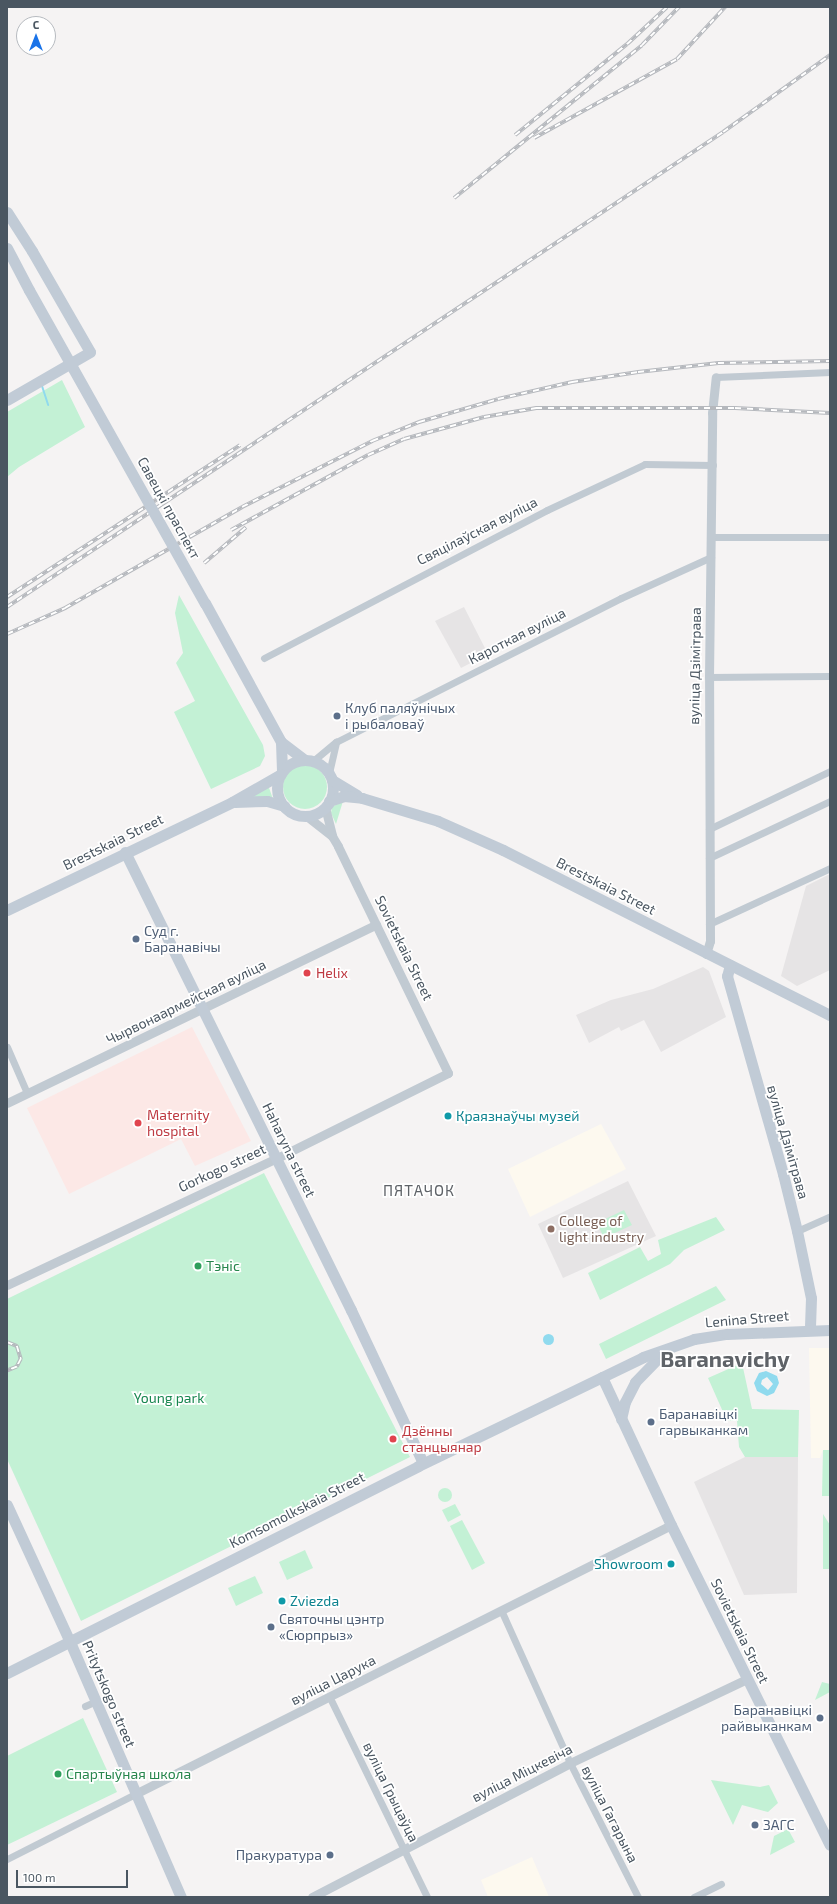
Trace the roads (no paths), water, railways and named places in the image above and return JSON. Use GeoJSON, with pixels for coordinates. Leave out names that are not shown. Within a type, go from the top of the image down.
{"type":"FeatureCollection","features":[{"type":"Feature","properties":{"kind":"main road"},"geometry":{"type":"LineString","coordinates":[[7,212],[32,251],[90,352],[7,397]]}},
{"type":"Feature","properties":{"kind":"main road","name":"Савецкі праспект"},"geometry":{"type":"LineString","coordinates":[[7,248],[281,742],[309,761]]}},
{"type":"Feature","properties":{"kind":"main road","name":"Савецкі праспект"},"geometry":{"type":"LineString","coordinates":[[281,742],[281,773]]}},
{"type":"Feature","properties":{"kind":"main road"},"geometry":{"type":"LineString","coordinates":[[309,761],[330,777],[327,804],[316,813],[305,815],[297,814],[284,806],[277,790],[281,773],[292,763],[309,761]]}},
{"type":"Feature","properties":{"kind":"main road","name":"Brestskaia Street"},"geometry":{"type":"LineString","coordinates":[[7,910],[125,852],[232,802],[281,773]]}},
{"type":"Feature","properties":{"kind":"main road","name":"Brestskaia Street"},"geometry":{"type":"LineString","coordinates":[[330,777],[362,798]]}},
{"type":"Feature","properties":{"kind":"main road","name":"Brestskaia Street"},"geometry":{"type":"LineString","coordinates":[[327,804],[344,796],[362,798],[438,821],[503,850],[830,1016]]}},
{"type":"Feature","properties":{"kind":"main road","name":"Brestskaia Street"},"geometry":{"type":"LineString","coordinates":[[232,802],[267,801],[284,806]]}},
{"type":"Feature","properties":{"kind":"main road","name":"Haharyna street"},"geometry":{"type":"LineString","coordinates":[[125,852],[276,1158],[423,1463]]}},
{"type":"Feature","properties":{"kind":"main road","name":"вуліца Дзімітрава"},"geometry":{"type":"LineString","coordinates":[[730,966],[727,976],[783,1174],[797,1231],[811,1298],[810,1330]]}},
{"type":"Feature","properties":{"kind":"main road","name":"Lenina Street"},"geometry":{"type":"LineString","coordinates":[[602,1377],[670,1346],[727,1334],[830,1330]]}},
{"type":"Feature","properties":{"kind":"main road"},"geometry":{"type":"LineString","coordinates":[[621,1419],[625,1402],[635,1382],[670,1346]]}},
{"type":"Feature","properties":{"kind":"main road"},"geometry":{"type":"LineString","coordinates":[[602,1377],[671,1525]]}},
{"type":"Feature","properties":{"kind":"main road","name":"Komsomolkskaia Street"},"geometry":{"type":"LineString","coordinates":[[7,1673],[423,1463],[602,1377]]}},
{"type":"Feature","properties":{"kind":"main road","name":"Pritytskogo street"},"geometry":{"type":"LineString","coordinates":[[7,1505],[70,1642],[181,1897]]}},
{"type":"Feature","properties":{"kind":"main road","name":"Sovietskaia Street"},"geometry":{"type":"LineString","coordinates":[[671,1525],[830,1845]]}},
{"type":"Feature","properties":{"kind":"street"},"geometry":{"type":"LineString","coordinates":[[716,377],[830,372]]}},
{"type":"Feature","properties":{"kind":"street","name":"вуліца Дзімітрава"},"geometry":{"type":"LineString","coordinates":[[706,954],[710,941],[709,677],[716,377]]}},
{"type":"Feature","properties":{"kind":"street","name":"Свяцілаўская вуліца"},"geometry":{"type":"LineString","coordinates":[[264,658],[547,510],[645,464],[713,465]]}},
{"type":"Feature","properties":{"kind":"street"},"geometry":{"type":"LineString","coordinates":[[712,537],[830,537]]}},
{"type":"Feature","properties":{"kind":"street","name":"Кароткая вуліца"},"geometry":{"type":"LineString","coordinates":[[309,761],[336,742],[621,598],[711,557]]}},
{"type":"Feature","properties":{"kind":"street"},"geometry":{"type":"LineString","coordinates":[[709,677],[830,676]]}},
{"type":"Feature","properties":{"kind":"street"},"geometry":{"type":"LineString","coordinates":[[330,777],[336,742]]}},
{"type":"Feature","properties":{"kind":"street"},"geometry":{"type":"LineString","coordinates":[[709,829],[830,771]]}},
{"type":"Feature","properties":{"kind":"street"},"geometry":{"type":"LineString","coordinates":[[709,858],[830,801]]}},
{"type":"Feature","properties":{"kind":"street","name":"Sovietskaia Street"},"geometry":{"type":"LineString","coordinates":[[327,804],[332,836],[448,1073]]}},
{"type":"Feature","properties":{"kind":"street","name":"Sovietskaia Street"},"geometry":{"type":"LineString","coordinates":[[305,815],[332,836]]}},
{"type":"Feature","properties":{"kind":"street"},"geometry":{"type":"LineString","coordinates":[[709,924],[830,868]]}},
{"type":"Feature","properties":{"kind":"street","name":"Чырвонаармейская вуліца"},"geometry":{"type":"LineString","coordinates":[[7,1103],[376,926]]}},
{"type":"Feature","properties":{"kind":"street"},"geometry":{"type":"LineString","coordinates":[[7,1047],[27,1093]]}},
{"type":"Feature","properties":{"kind":"street","name":"Gorkogo street"},"geometry":{"type":"LineString","coordinates":[[7,1285],[276,1158],[448,1073]]}},
{"type":"Feature","properties":{"kind":"street"},"geometry":{"type":"LineString","coordinates":[[797,1231],[830,1216]]}},
{"type":"Feature","properties":{"kind":"street","name":"вуліца Царука"},"geometry":{"type":"LineString","coordinates":[[7,1859],[330,1698],[671,1525]]}},
{"type":"Feature","properties":{"kind":"street","name":"вуліца Гагарына"},"geometry":{"type":"LineString","coordinates":[[501,1610],[570,1763],[638,1897]]}},
{"type":"Feature","properties":{"kind":"street","name":"вуліца Міцкевіча"},"geometry":{"type":"LineString","coordinates":[[312,1897],[570,1763],[747,1679]]}},
{"type":"Feature","properties":{"kind":"street","name":"вуліца Грыцаўца"},"geometry":{"type":"LineString","coordinates":[[330,1698],[427,1897]]}},
{"type":"Feature","properties":{"kind":"street"},"geometry":{"type":"LineString","coordinates":[[85,1706],[96,1701]]}},
{"type":"Feature","properties":{"kind":"street"},"geometry":{"type":"LineString","coordinates":[[694,1897],[721,1884]]}},
{"type":"Feature","properties":{"kind":"water"},"geometry":{"type":"Polygon","coordinates":[[[546,1334],[550,1334],[552,1335],[552,1343],[546,1344],[543,1341],[543,1337],[546,1334]]]}},
{"type":"Feature","properties":{"kind":"water"},"geometry":{"type":"Polygon","coordinates":[[[766,1371],[777,1376],[779,1383],[774,1393],[767,1396],[757,1391],[754,1383],[759,1373],[766,1371]],[[767,1377],[762,1380],[761,1384],[768,1390],[773,1384],[767,1377]]]}},
{"type":"Feature","properties":{"kind":"waterway"},"geometry":{"type":"LineString","coordinates":[[42,386],[48,405]]}},
{"type":"Feature","properties":{"kind":"railway"},"geometry":{"type":"LineString","coordinates":[[515,135],[627,44],[667,7]]}},
{"type":"Feature","properties":{"kind":"railway"},"geometry":{"type":"LineString","coordinates":[[454,198],[642,45],[679,7]]}},
{"type":"Feature","properties":{"kind":"railway"},"geometry":{"type":"LineString","coordinates":[[534,138],[677,59],[725,7]]}},
{"type":"Feature","properties":{"kind":"railway"},"geometry":{"type":"LineString","coordinates":[[7,607],[723,132],[830,55]]}},
{"type":"Feature","properties":{"kind":"railway"},"geometry":{"type":"LineString","coordinates":[[7,634],[65,608],[242,507],[372,441],[419,422],[498,399],[572,382],[638,372],[718,363],[830,361]]}},
{"type":"Feature","properties":{"kind":"railway"},"geometry":{"type":"LineString","coordinates":[[231,530],[368,455],[404,439],[484,417],[536,408],[735,408],[830,413]]}},
{"type":"Feature","properties":{"kind":"railway"},"geometry":{"type":"LineString","coordinates":[[7,597],[240,445]]}},
{"type":"Feature","properties":{"kind":"railway"},"geometry":{"type":"LineString","coordinates":[[204,563],[246,527]]}},
{"type":"Feature","properties":{"kind":"railway"},"geometry":{"type":"LineString","coordinates":[[7,1342],[17,1346],[21,1359],[17,1367],[7,1371]]}},
{"type":"Feature","properties":{"kind":"place","name":"Клуб паляўнічых і рыбаловаў"},"geometry":{"type":"Point","coordinates":[337,716]}},
{"type":"Feature","properties":{"kind":"place","name":"Суд г. Баранавічы"},"geometry":{"type":"Point","coordinates":[136,939]}},
{"type":"Feature","properties":{"kind":"place","name":"Helix"},"geometry":{"type":"Point","coordinates":[307,973]}},
{"type":"Feature","properties":{"kind":"place","name":"Краязнаўчы музей"},"geometry":{"type":"Point","coordinates":[448,1116]}},
{"type":"Feature","properties":{"kind":"place","name":"Maternity hospital"},"geometry":{"type":"Point","coordinates":[138,1123]}},
{"type":"Feature","properties":{"kind":"place","name":"College of light industry"},"geometry":{"type":"Point","coordinates":[551,1229]}},
{"type":"Feature","properties":{"kind":"place","name":"Тэніс"},"geometry":{"type":"Point","coordinates":[198,1266]}},
{"type":"Feature","properties":{"kind":"place","name":"Баранавіцкі гарвыканкам"},"geometry":{"type":"Point","coordinates":[651,1422]}},
{"type":"Feature","properties":{"kind":"place","name":"Дзённы станцыянар"},"geometry":{"type":"Point","coordinates":[393,1439]}},
{"type":"Feature","properties":{"kind":"place","name":"Showroom"},"geometry":{"type":"Point","coordinates":[671,1564]}},
{"type":"Feature","properties":{"kind":"place","name":"Zviezda"},"geometry":{"type":"Point","coordinates":[282,1601]}},
{"type":"Feature","properties":{"kind":"place","name":"Святочны цэнтр «Сюрпрыз»"},"geometry":{"type":"Point","coordinates":[271,1627]}},
{"type":"Feature","properties":{"kind":"place","name":"Баранавіцкі райвыканкам"},"geometry":{"type":"Point","coordinates":[820,1718]}},
{"type":"Feature","properties":{"kind":"place","name":"Спартыўная школа"},"geometry":{"type":"Point","coordinates":[58,1774]}},
{"type":"Feature","properties":{"kind":"place","name":"ЗАГС"},"geometry":{"type":"Point","coordinates":[755,1825]}},
{"type":"Feature","properties":{"kind":"place","name":"Пракуратура"},"geometry":{"type":"Point","coordinates":[330,1855]}},
{"type":"Feature","properties":{"kind":"district","name":"ПЯТАЧОК"},"geometry":{"type":"Point","coordinates":[419,1191]}},
{"type":"Feature","properties":{"kind":"district","name":"Baranavichy"},"geometry":{"type":"Point","coordinates":[725,1359]}},
{"type":"Feature","properties":{"kind":"park label","name":"Young park"},"geometry":{"type":"Point","coordinates":[169,1398]}}]}
